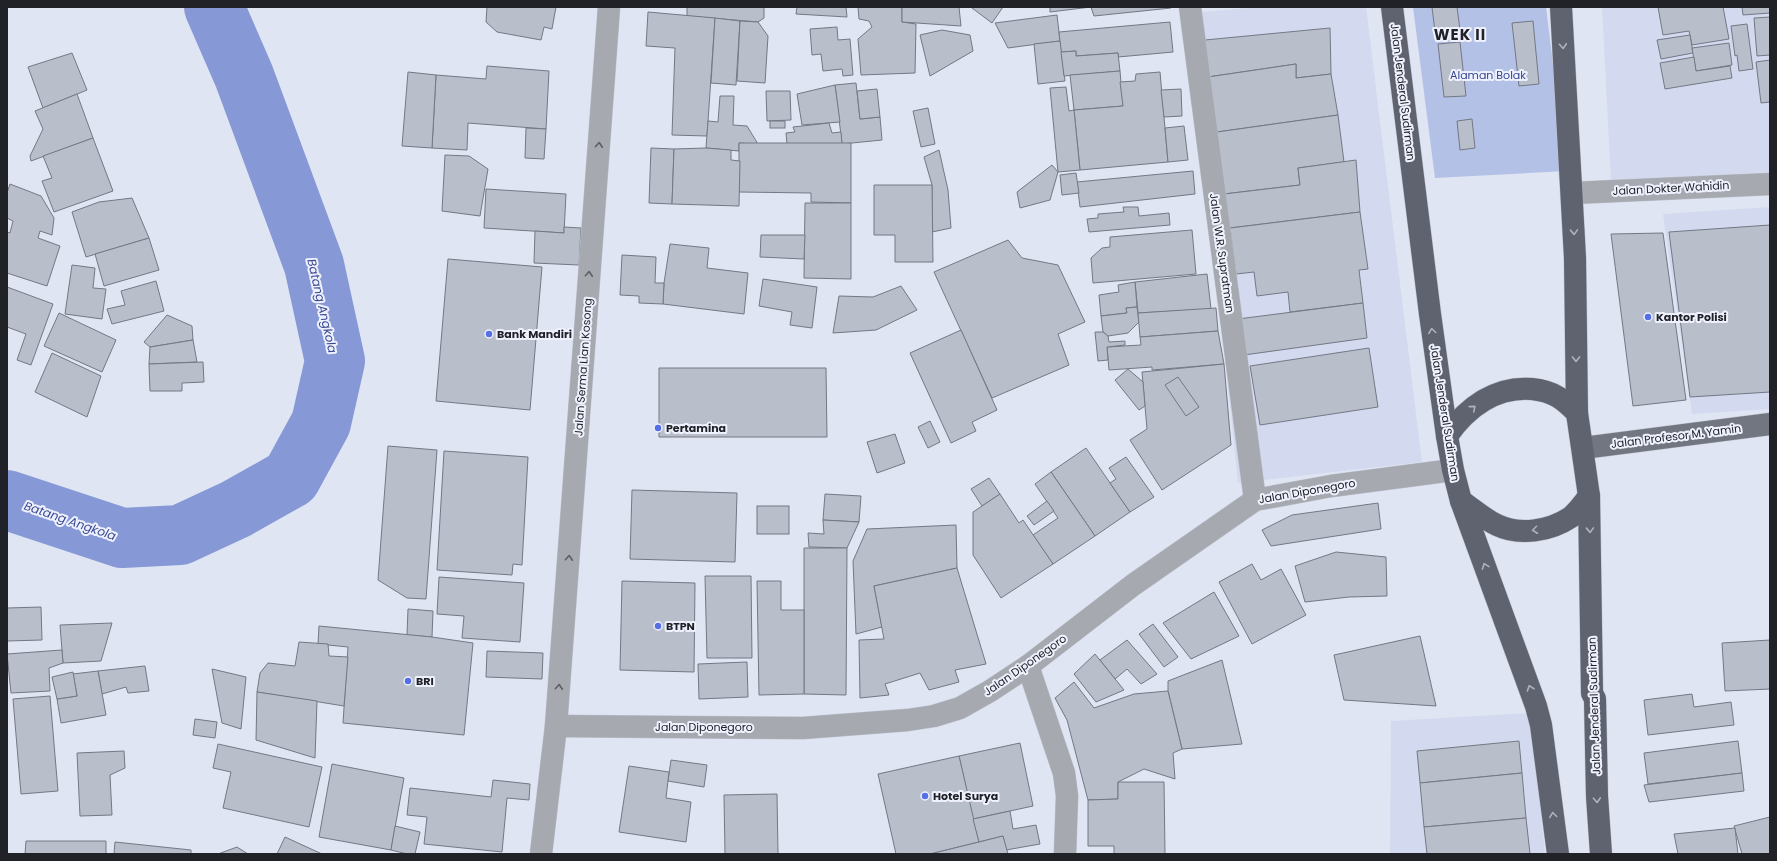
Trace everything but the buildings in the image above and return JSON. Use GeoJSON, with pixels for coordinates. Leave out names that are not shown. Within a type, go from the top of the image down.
{"type":"FeatureCollection","features":[{"type":"Feature","properties":{"kind":"highway","name":"Jalan Jenderal Sudirman"},"geometry":{"type":"LineString","coordinates":[[1392,7],[1430,314],[1453,470],[1461,500],[1536,706],[1541,725],[1558,854]]}},
{"type":"Feature","properties":{"kind":"highway","name":"Jalan Jenderal Sudirman"},"geometry":{"type":"LineString","coordinates":[[1561,7],[1573,193],[1577,413],[1590,496],[1592,693],[1595,699],[1597,796],[1601,854]]}},
{"type":"Feature","properties":{"kind":"highway"},"geometry":{"type":"LineString","coordinates":[[1447,436],[1454,426],[1481,401],[1494,394],[1511,390],[1524,388],[1546,391],[1558,396],[1577,413]]}},
{"type":"Feature","properties":{"kind":"highway"},"geometry":{"type":"LineString","coordinates":[[1461,500],[1497,525],[1506,529],[1531,531],[1545,529],[1572,516],[1590,496]]}},
{"type":"Feature","properties":{"kind":"main road","name":"Jalan Profesor M. Yamin"},"geometry":{"type":"LineString","coordinates":[[1583,448],[1770,424]]}},
{"type":"Feature","properties":{"kind":"street","name":"Jalan Serma Lian Kosong"},"geometry":{"type":"LineString","coordinates":[[541,854],[556,726],[609,7]]}},
{"type":"Feature","properties":{"kind":"street","name":"Jalan W.R. Supratman"},"geometry":{"type":"LineString","coordinates":[[1190,7],[1255,500]]}},
{"type":"Feature","properties":{"kind":"street","name":"Jalan Dokter Wahidin"},"geometry":{"type":"LineString","coordinates":[[1573,193],[1770,184]]}},
{"type":"Feature","properties":{"kind":"street","name":"Jalan Diponegoro"},"geometry":{"type":"LineString","coordinates":[[556,726],[803,728],[908,720],[934,716],[960,708],[990,691],[1028,666],[1133,585],[1255,500],[1331,486],[1453,470]]}},
{"type":"Feature","properties":{"kind":"street"},"geometry":{"type":"LineString","coordinates":[[1028,666],[1064,773],[1068,796],[1065,854]]}},
{"type":"Feature","properties":{"kind":"shaded area"},"geometry":{"type":"Polygon","coordinates":[[[1260,7],[1366,7],[1422,462],[1238,483],[1189,13],[1260,7]]]}},
{"type":"Feature","properties":{"kind":"shaded area"},"geometry":{"type":"Polygon","coordinates":[[[1602,7],[1770,7],[1770,172],[1611,181],[1602,7]]]}},
{"type":"Feature","properties":{"kind":"shaded area"},"geometry":{"type":"Polygon","coordinates":[[[1770,207],[1770,409],[1692,414],[1663,214],[1770,207]]]}},
{"type":"Feature","properties":{"kind":"shaded area"},"geometry":{"type":"Polygon","coordinates":[[[1531,713],[1545,854],[1390,854],[1391,721],[1531,713]]]}},
{"type":"Feature","properties":{"kind":"green space","name":"Alaman Bolak"},"geometry":{"type":"Polygon","coordinates":[[[1413,7],[1546,7],[1566,171],[1435,178],[1413,7]]]}},
{"type":"Feature","properties":{"kind":"waterway","name":"Batang Angkola"},"geometry":{"type":"LineString","coordinates":[[7,500],[122,538],[180,535],[236,509],[291,478],[321,423],[335,361],[314,265],[244,76],[214,7]]}},
{"type":"Feature","properties":{"kind":"place","name":"Kantor Polisi"},"geometry":{"type":"Point","coordinates":[1648,317]}},
{"type":"Feature","properties":{"kind":"place","name":"Bank Mandiri"},"geometry":{"type":"Point","coordinates":[489,334]}},
{"type":"Feature","properties":{"kind":"place","name":"Pertamina"},"geometry":{"type":"Point","coordinates":[658,428]}},
{"type":"Feature","properties":{"kind":"place","name":"BTPN"},"geometry":{"type":"Point","coordinates":[658,626]}},
{"type":"Feature","properties":{"kind":"place","name":"BRI"},"geometry":{"type":"Point","coordinates":[408,681]}},
{"type":"Feature","properties":{"kind":"place","name":"Hotel Surya"},"geometry":{"type":"Point","coordinates":[925,796]}},
{"type":"Feature","properties":{"kind":"district","name":"WEK II"},"geometry":{"type":"Point","coordinates":[1460,35]}}]}
